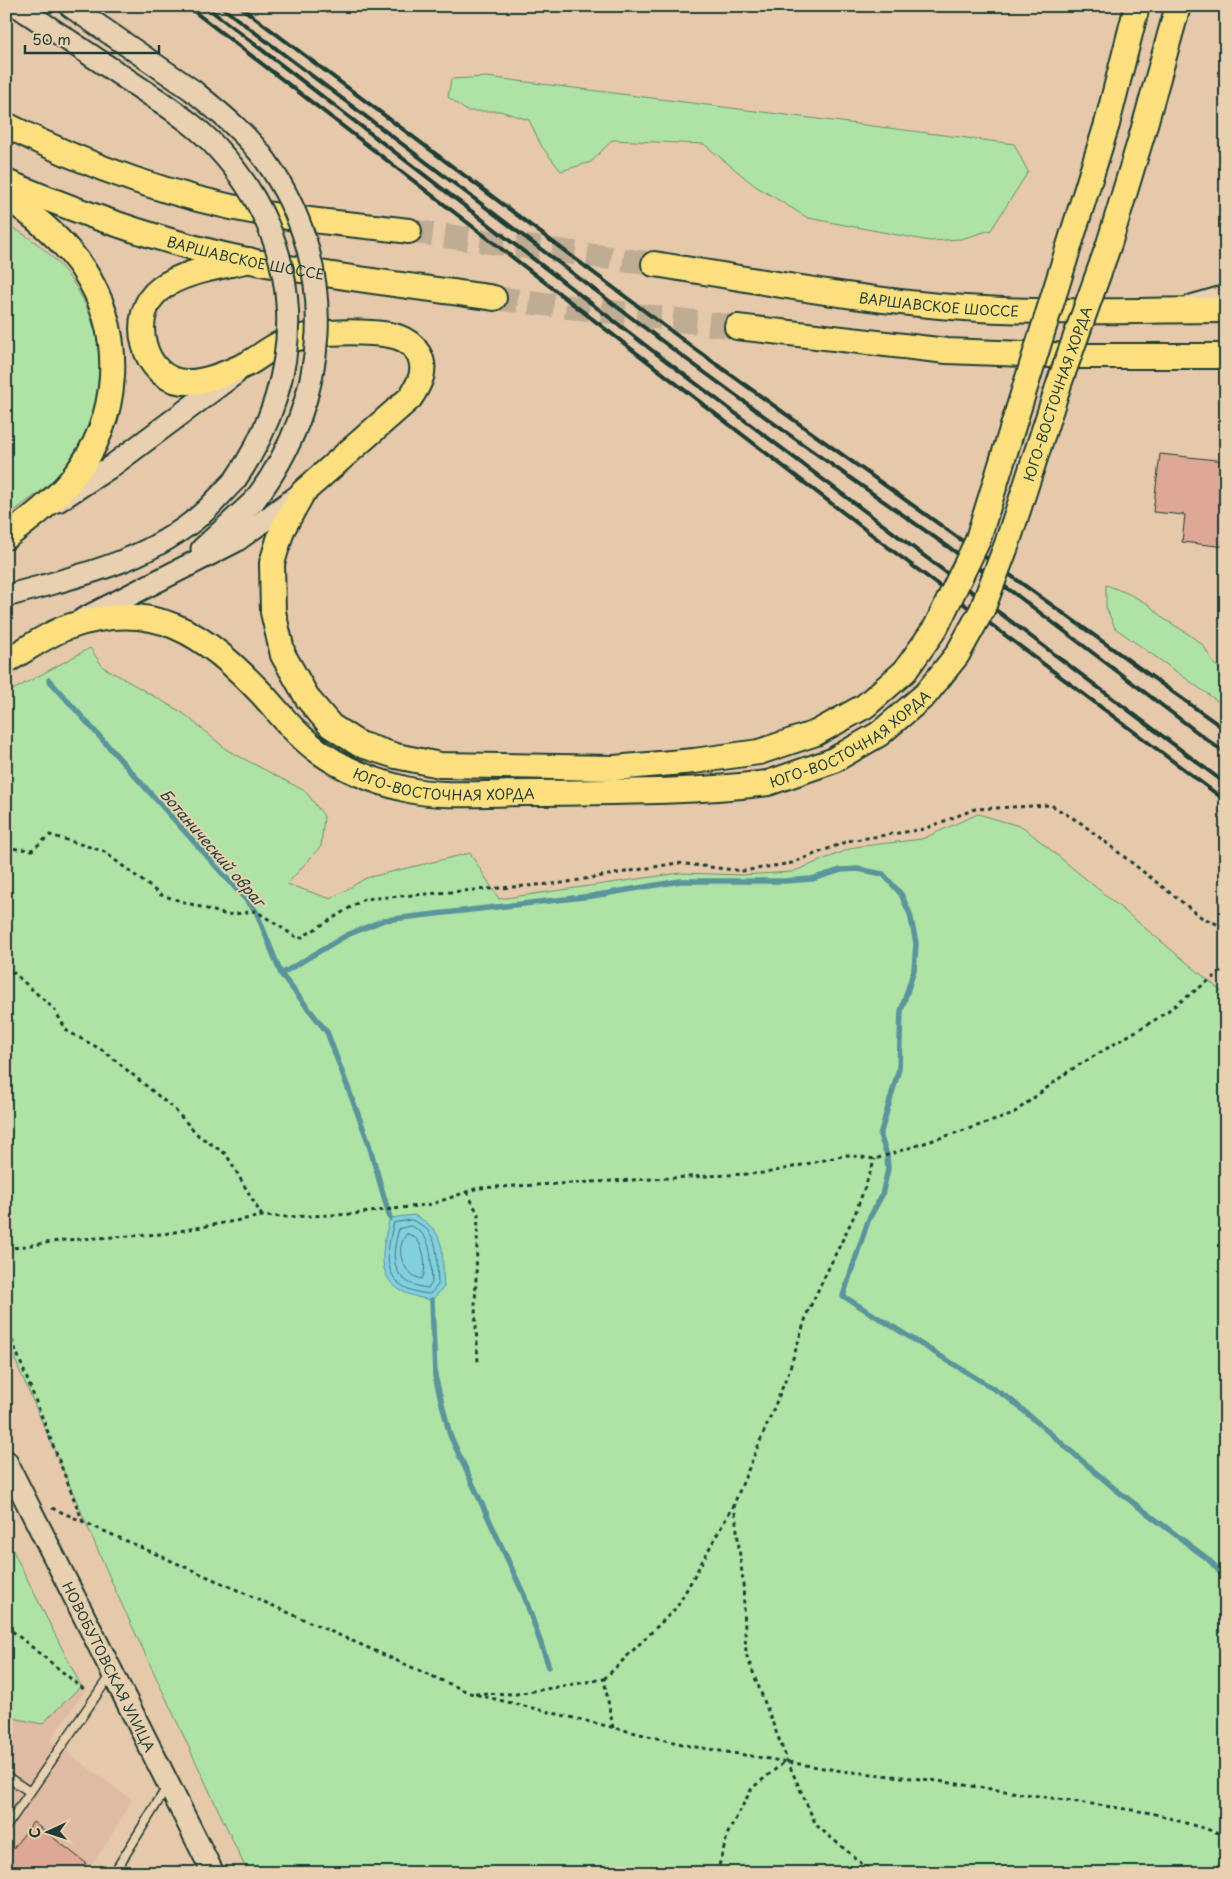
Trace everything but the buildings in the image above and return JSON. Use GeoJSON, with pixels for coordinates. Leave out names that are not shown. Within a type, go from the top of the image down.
{"type":"FeatureCollection","features":[{"type":"Feature","properties":{"kind":"main road","name":"ЮГО-ВОСТОЧНАЯ ХОРДА"},"geometry":{"type":"LineString","coordinates":[[249,260],[179,279],[161,288],[152,296],[145,309],[142,340],[153,364],[173,379],[184,382],[198,382],[248,363],[264,351],[282,342],[325,333],[354,332],[398,337],[408,342],[418,353],[422,363],[422,376],[418,387],[410,398],[303,492],[282,530],[272,563],[273,612],[282,656],[308,700],[331,726],[359,744],[396,756],[440,765],[614,768],[694,761],[759,752],[816,733],[864,706],[905,671],[936,627],[958,584],[983,523],[1106,124],[1137,6]]}},
{"type":"Feature","properties":{"kind":"main road","name":"ЮГО-ВОСТОЧНАЯ ХОРДА"},"geometry":{"type":"LineString","coordinates":[[6,662],[67,627],[114,616],[156,618],[194,634],[226,658],[292,729],[321,754],[363,775],[406,790],[456,794],[666,792],[720,789],[768,783],[832,761],[879,734],[925,695],[957,655],[982,610],[1007,544],[1060,381],[1109,244],[1178,6]]}},
{"type":"Feature","properties":{"kind":"main road"},"geometry":{"type":"LineString","coordinates":[[6,125],[106,168],[190,196],[273,215],[409,231]]}},
{"type":"Feature","properties":{"kind":"main road","name":"ВАРШАВСКОЕ ШОССЕ"},"geometry":{"type":"LineString","coordinates":[[6,182],[134,230],[249,260],[494,298]]}},
{"type":"Feature","properties":{"kind":"main road"},"geometry":{"type":"LineString","coordinates":[[6,196],[42,224],[82,268],[102,304],[111,337],[112,384],[108,410],[100,433],[88,456],[72,478],[35,516],[6,537]]}},
{"type":"Feature","properties":{"kind":"main road","name":"ВАРШАВСКОЕ ШОССЕ"},"geometry":{"type":"LineString","coordinates":[[654,264],[867,297],[964,308],[1226,310]]}},
{"type":"Feature","properties":{"kind":"main road"},"geometry":{"type":"LineString","coordinates":[[737,328],[947,351],[1078,356],[1226,356]]}},
{"type":"Feature","properties":{"kind":"street"},"geometry":{"type":"LineString","coordinates":[[6,596],[105,568],[144,551],[202,513],[235,480],[262,437],[280,386],[288,334],[286,290],[282,268],[265,219],[241,177],[217,148],[193,125],[17,6]]}},
{"type":"Feature","properties":{"kind":"street"},"geometry":{"type":"LineString","coordinates":[[70,6],[192,90],[240,130],[265,160],[279,181],[304,235],[315,287],[318,336],[309,393],[300,421],[286,451],[271,478],[254,501],[206,546],[157,581]]}},
{"type":"Feature","properties":{"kind":"street"},"geometry":{"type":"LineString","coordinates":[[1168,310],[1226,294]]}},
{"type":"Feature","properties":{"kind":"street"},"geometry":{"type":"LineString","coordinates":[[35,516],[109,468],[248,363]]}},
{"type":"Feature","properties":{"kind":"street"},"geometry":{"type":"LineString","coordinates":[[67,627],[236,541],[303,492]]}},
{"type":"Feature","properties":{"kind":"street","name":"НОВОБУТОВСКАЯ УЛИЦА"},"geometry":{"type":"LineString","coordinates":[[6,1461],[213,1873]]}},
{"type":"Feature","properties":{"kind":"lane"},"geometry":{"type":"LineString","coordinates":[[6,1827],[112,1672]]}},
{"type":"Feature","properties":{"kind":"lane"},"geometry":{"type":"LineString","coordinates":[[6,1776],[30,1792]]}},
{"type":"Feature","properties":{"kind":"lane"},"geometry":{"type":"LineString","coordinates":[[114,1873],[168,1785]]}},
{"type":"Feature","properties":{"kind":"path"},"geometry":{"type":"LineString","coordinates":[[6,848],[32,850],[50,835],[103,851],[161,895],[228,915],[256,911],[299,939],[364,899],[562,884],[677,863],[743,871],[792,864],[848,841],[924,829],[975,809],[1051,805],[1081,823],[1201,918],[1226,928]]}},
{"type":"Feature","properties":{"kind":"path"},"geometry":{"type":"LineString","coordinates":[[6,966],[54,1009],[67,1031],[104,1051],[172,1108],[199,1136],[226,1154],[262,1216]]}},
{"type":"Feature","properties":{"kind":"path"},"geometry":{"type":"LineString","coordinates":[[6,1249],[64,1240],[163,1234],[262,1216],[287,1218],[354,1214],[432,1204],[478,1188],[766,1173],[848,1156],[875,1159],[1011,1114],[1069,1071],[1158,1018],[1226,968]]}},
{"type":"Feature","properties":{"kind":"path"},"geometry":{"type":"LineString","coordinates":[[470,1693],[516,1694],[604,1679],[677,1607],[734,1504],[788,1374],[808,1311],[855,1214],[875,1159]]}},
{"type":"Feature","properties":{"kind":"path"},"geometry":{"type":"LineString","coordinates":[[467,1192],[478,1214],[475,1308],[478,1362]]}},
{"type":"Feature","properties":{"kind":"path"},"geometry":{"type":"LineString","coordinates":[[6,1325],[84,1522],[470,1693],[690,1746],[787,1760],[842,1771],[931,1780],[1152,1813],[1226,1834]]}},
{"type":"Feature","properties":{"kind":"path"},"geometry":{"type":"LineString","coordinates":[[734,1504],[743,1582],[746,1654],[787,1760],[816,1825],[873,1873]]}},
{"type":"Feature","properties":{"kind":"path"},"geometry":{"type":"LineString","coordinates":[[6,1626],[94,1698]]}},
{"type":"Feature","properties":{"kind":"path"},"geometry":{"type":"LineString","coordinates":[[604,1679],[613,1728]]}},
{"type":"Feature","properties":{"kind":"path"},"geometry":{"type":"LineString","coordinates":[[717,1873],[728,1832],[752,1788],[787,1760]]}},
{"type":"Feature","properties":{"kind":"shaded area"},"geometry":{"type":"Polygon","coordinates":[[[6,1644],[84,1692],[50,1740],[132,1800],[107,1843],[85,1873],[6,1873],[6,1644]]]}},
{"type":"Feature","properties":{"kind":"green space"},"geometry":{"type":"Polygon","coordinates":[[[487,77],[1014,144],[1028,172],[991,230],[961,239],[930,241],[808,218],[754,185],[704,144],[612,140],[591,162],[561,171],[542,147],[529,120],[500,111],[467,111],[448,97],[451,79],[487,77]]]}},
{"type":"Feature","properties":{"kind":"green space"},"geometry":{"type":"Polygon","coordinates":[[[6,224],[35,242],[54,259],[69,277],[82,298],[91,320],[100,366],[98,391],[93,415],[82,447],[75,458],[57,477],[6,517],[6,224]]]}},
{"type":"Feature","properties":{"kind":"green space"},"geometry":{"type":"Polygon","coordinates":[[[1106,585],[1148,604],[1164,619],[1203,645],[1214,664],[1226,674],[1226,707],[1115,628],[1106,607],[1106,585]]]}},
{"type":"Feature","properties":{"kind":"green space"},"geometry":{"type":"Polygon","coordinates":[[[90,648],[103,667],[183,713],[227,750],[305,791],[324,816],[321,846],[287,884],[331,899],[366,878],[470,853],[499,899],[680,873],[742,875],[792,872],[855,847],[922,839],[978,814],[1023,827],[1226,995],[1226,1873],[248,1873],[117,1594],[6,1339],[6,756],[10,753],[6,705],[11,691],[90,648]]]}},
{"type":"Feature","properties":{"kind":"green space"},"geometry":{"type":"Polygon","coordinates":[[[6,1537],[81,1686],[42,1724],[13,1718],[6,1713],[6,1537]]]}},
{"type":"Feature","properties":{"kind":"water"},"geometry":{"type":"Polygon","coordinates":[[[414,1215],[433,1229],[441,1245],[444,1287],[432,1300],[414,1296],[400,1290],[391,1283],[383,1262],[383,1249],[390,1218],[414,1215]]]}},
{"type":"Feature","properties":{"kind":"waterway","name":"Ботанический овраг"},"geometry":{"type":"LineString","coordinates":[[49,680],[256,911],[281,974],[327,1032],[368,1141],[390,1218]]}},
{"type":"Feature","properties":{"kind":"waterway"},"geometry":{"type":"LineString","coordinates":[[281,974],[347,935],[384,920],[592,896],[680,881],[784,881],[812,879],[841,870],[858,869],[883,874],[901,894],[910,914],[916,943],[914,970],[901,1011],[899,1069],[880,1135],[887,1155],[888,1169],[882,1195],[868,1221],[843,1296],[1010,1399],[1115,1489],[1208,1559],[1226,1578]]}},
{"type":"Feature","properties":{"kind":"waterway"},"geometry":{"type":"LineString","coordinates":[[432,1300],[435,1376],[450,1435],[524,1595],[549,1667]]}},
{"type":"Feature","properties":{"kind":"tunnel"},"geometry":{"type":"LineString","coordinates":[[409,231],[654,264]]}},
{"type":"Feature","properties":{"kind":"tunnel"},"geometry":{"type":"LineString","coordinates":[[494,298],[737,327]]}},
{"type":"Feature","properties":{"kind":"railway"},"geometry":{"type":"LineString","coordinates":[[187,6],[893,551],[1226,801]]}},
{"type":"Feature","properties":{"kind":"railway"},"geometry":{"type":"LineString","coordinates":[[205,6],[653,351],[1226,784]]}},
{"type":"Feature","properties":{"kind":"railway"},"geometry":{"type":"LineString","coordinates":[[220,6],[674,350],[798,441],[1018,596],[1226,754]]}},
{"type":"Feature","properties":{"kind":"railway"},"geometry":{"type":"LineString","coordinates":[[239,6],[695,349],[1226,730]]}}]}
